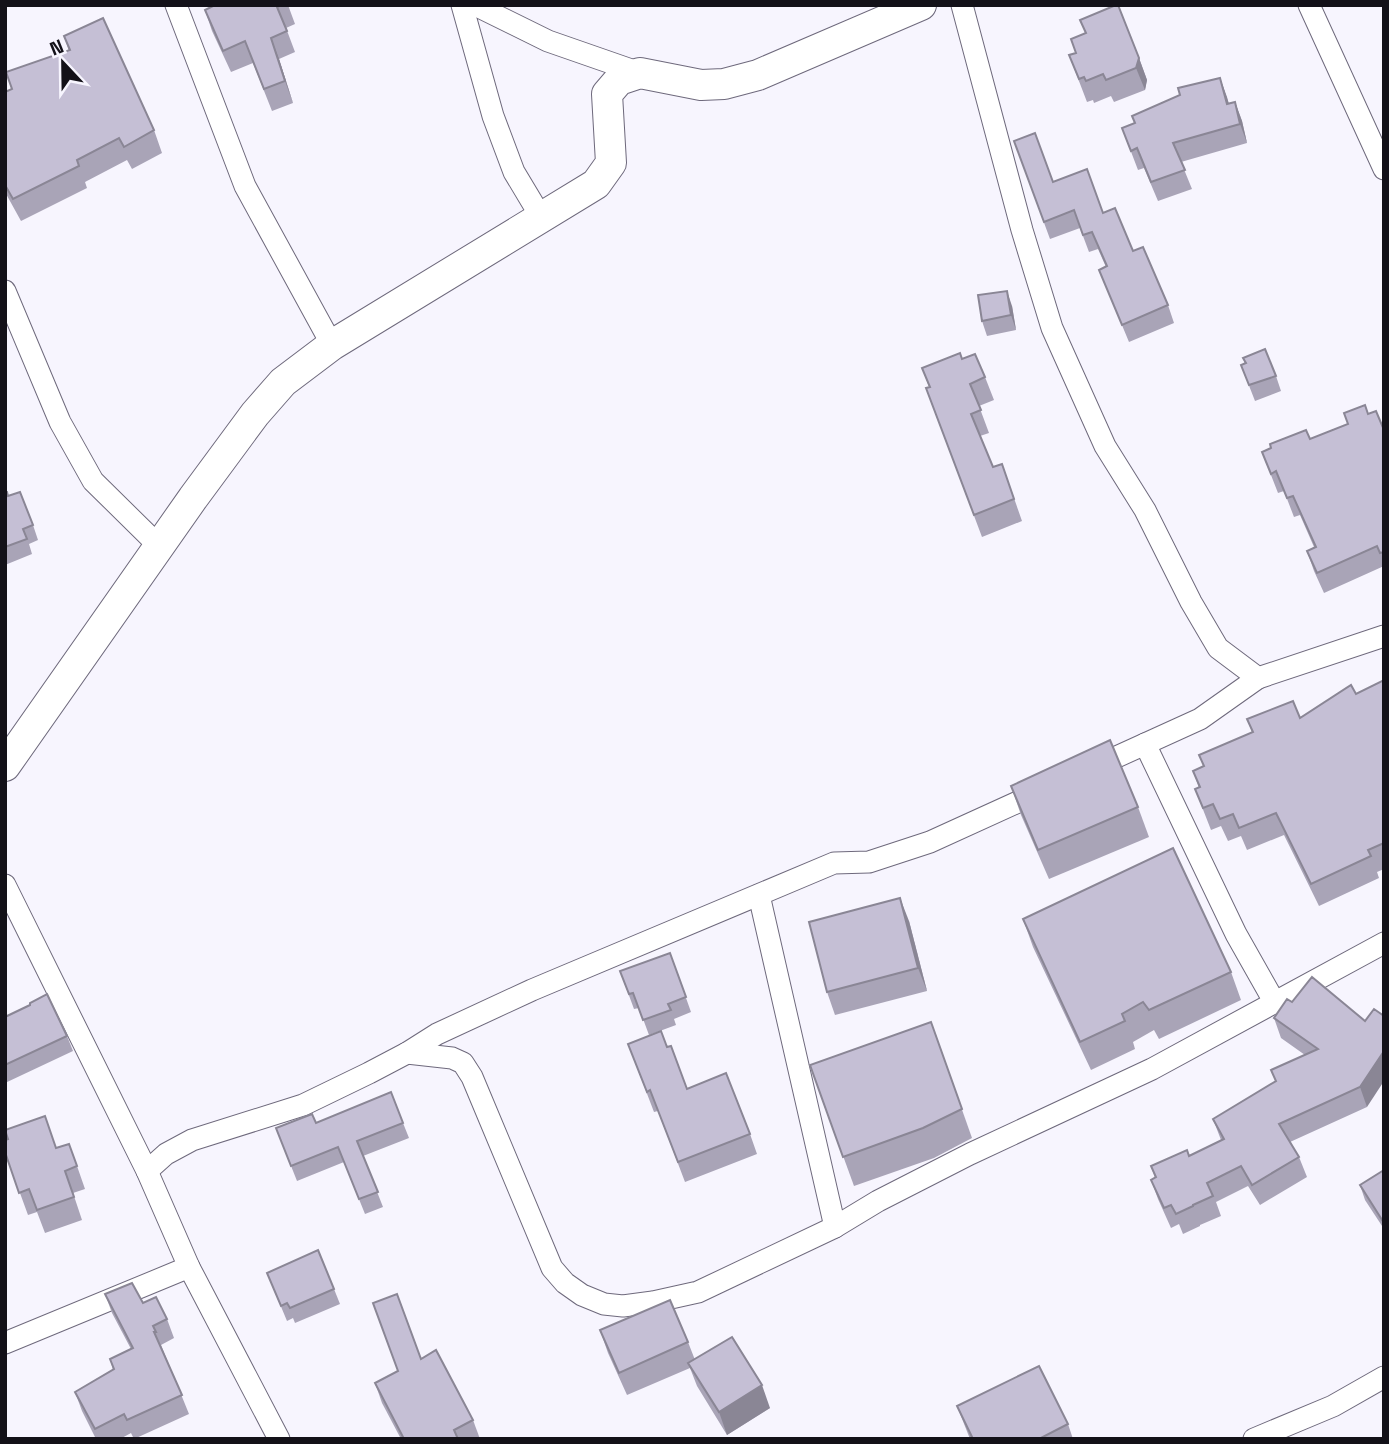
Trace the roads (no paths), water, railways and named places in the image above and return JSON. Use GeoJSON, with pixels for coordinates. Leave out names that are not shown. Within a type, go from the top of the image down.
{"type":"FeatureCollection","features":[{"type":"Feature","properties":{"kind":"street"},"geometry":{"type":"LineString","coordinates":[[176,5],[245,186],[332,345]]}},
{"type":"Feature","properties":{"kind":"street"},"geometry":{"type":"LineString","coordinates":[[461,5],[497,127],[514,172],[541,217]]}},
{"type":"Feature","properties":{"kind":"street"},"geometry":{"type":"LineString","coordinates":[[475,5],[548,41],[640,73],[701,85],[724,84],[758,75],[920,5]]}},
{"type":"Feature","properties":{"kind":"street"},"geometry":{"type":"LineString","coordinates":[[962,5],[1021,230],[1052,328],[1105,446],[1145,510],[1217,649],[1258,678]]}},
{"type":"Feature","properties":{"kind":"street"},"geometry":{"type":"LineString","coordinates":[[1309,5],[1384,169]]}},
{"type":"Feature","properties":{"kind":"street"},"geometry":{"type":"LineString","coordinates":[[5,766],[193,498],[255,414],[283,382],[332,345],[596,184],[611,163],[607,94],[619,80],[640,73]]}},
{"type":"Feature","properties":{"kind":"street"},"geometry":{"type":"LineString","coordinates":[[5,291],[60,422],[93,481],[160,547]]}},
{"type":"Feature","properties":{"kind":"street"},"geometry":{"type":"LineString","coordinates":[[146,1171],[166,1154],[192,1140],[303,1105],[407,1053],[437,1034],[532,990],[834,863],[869,862],[930,842],[1200,719],[1258,678],[1384,636]]}},
{"type":"Feature","properties":{"kind":"street"},"geometry":{"type":"LineString","coordinates":[[1145,744],[1236,934],[1275,1003]]}},
{"type":"Feature","properties":{"kind":"street"},"geometry":{"type":"LineString","coordinates":[[5,885],[146,1171],[189,1266],[279,1439]]}},
{"type":"Feature","properties":{"kind":"street"},"geometry":{"type":"LineString","coordinates":[[759,895],[835,1227]]}},
{"type":"Feature","properties":{"kind":"street"},"geometry":{"type":"LineString","coordinates":[[407,1053],[452,1058],[463,1063],[472,1077],[552,1268],[565,1283],[582,1295],[604,1304],[623,1306],[698,1292],[835,1227],[925,1176],[1152,1069],[1384,943]]}},
{"type":"Feature","properties":{"kind":"street"},"geometry":{"type":"LineString","coordinates":[[5,1343],[189,1266]]}},
{"type":"Feature","properties":{"kind":"street"},"geometry":{"type":"LineString","coordinates":[[1254,1439],[1333,1406],[1384,1377]]}}]}
